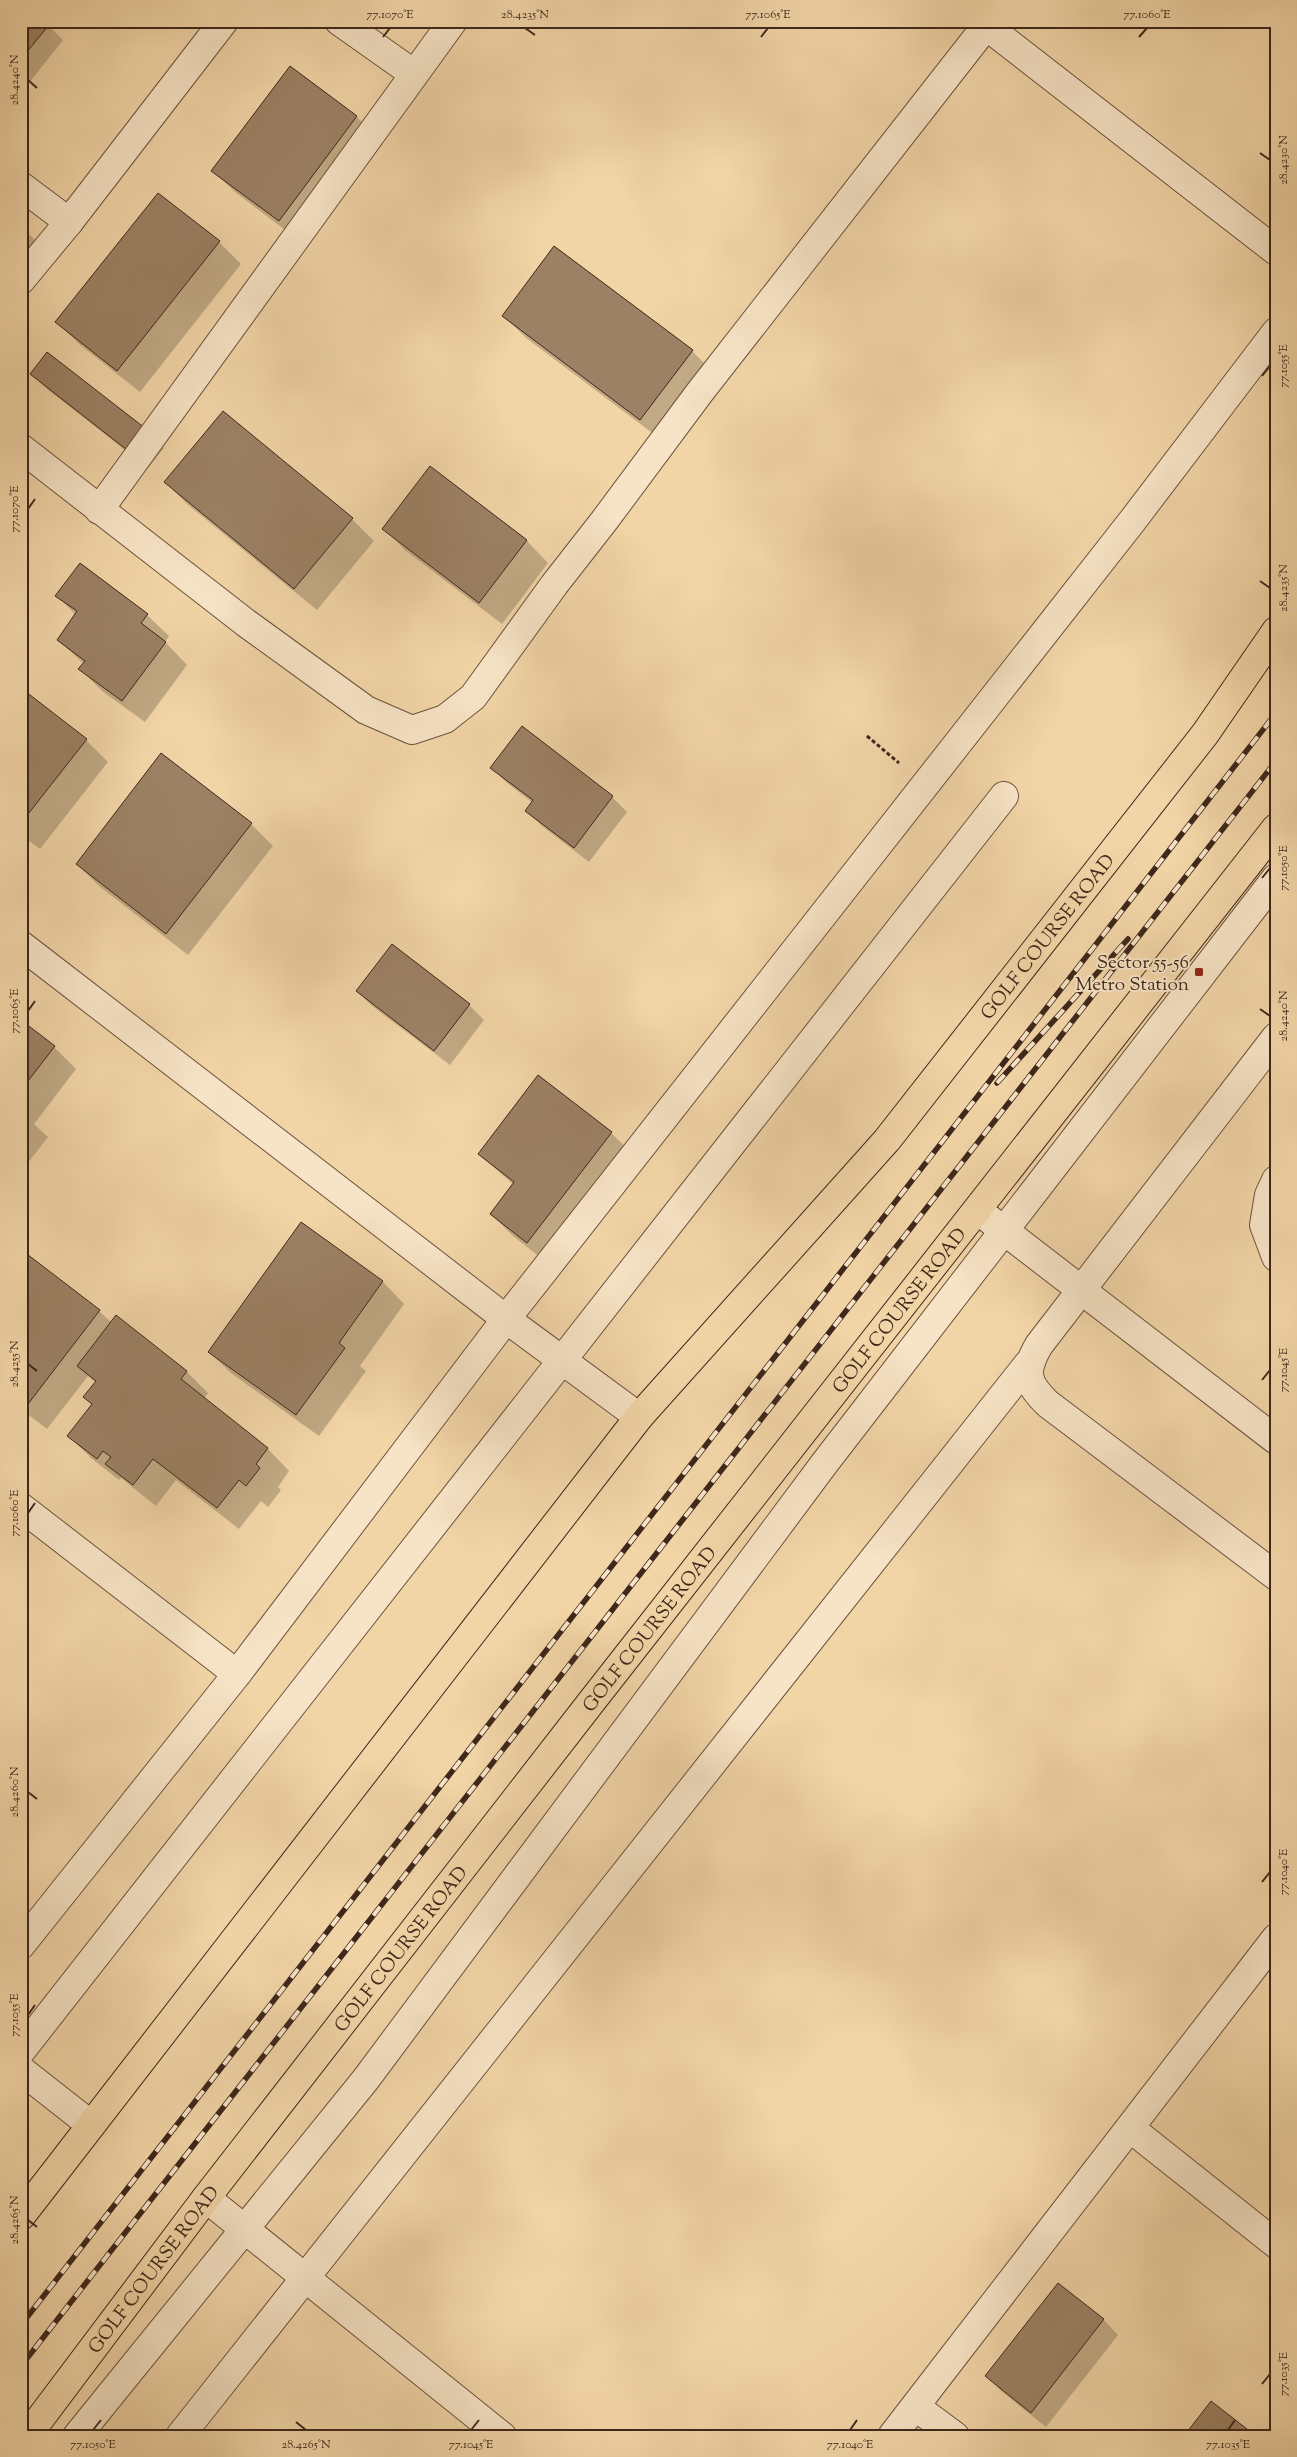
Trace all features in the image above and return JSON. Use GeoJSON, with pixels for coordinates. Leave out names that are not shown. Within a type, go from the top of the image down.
{"type":"FeatureCollection","features":[{"type":"Feature","properties":{"kind":"main road","name":"GOLF COURSE ROAD"},"geometry":{"type":"LineString","coordinates":[[21,2216],[639,1417],[887,1140],[1204,734],[1276,630]]}},
{"type":"Feature","properties":{"kind":"main road","name":"GOLF COURSE ROAD"},"geometry":{"type":"LineString","coordinates":[[27,2436],[206,2198],[592,1701],[1276,828]]}},
{"type":"Feature","properties":{"kind":"street"},"geometry":{"type":"LineString","coordinates":[[21,280],[69,222],[224,21]]}},
{"type":"Feature","properties":{"kind":"street"},"geometry":{"type":"LineString","coordinates":[[339,21],[414,74]]}},
{"type":"Feature","properties":{"kind":"street"},"geometry":{"type":"LineString","coordinates":[[99,510],[453,21]]}},
{"type":"Feature","properties":{"kind":"street"},"geometry":{"type":"LineString","coordinates":[[21,448],[246,623],[366,710],[412,730],[445,719],[473,697],[554,585],[700,392],[983,23],[1276,252]]}},
{"type":"Feature","properties":{"kind":"street"},"geometry":{"type":"LineString","coordinates":[[21,186],[69,222]]}},
{"type":"Feature","properties":{"kind":"street"},"geometry":{"type":"LineString","coordinates":[[21,1944],[237,1674],[506,1319],[1133,520],[1276,332]]}},
{"type":"Feature","properties":{"kind":"street"},"geometry":{"type":"LineString","coordinates":[[21,2052],[1004,796]]}},
{"type":"Feature","properties":{"kind":"street"},"geometry":{"type":"LineString","coordinates":[[77,2436],[366,2079],[824,1464],[1276,878]]}},
{"type":"Feature","properties":{"kind":"street"},"geometry":{"type":"LineString","coordinates":[[21,945],[506,1319],[639,1417]]}},
{"type":"Feature","properties":{"kind":"street"},"geometry":{"type":"LineString","coordinates":[[180,2436],[1028,1364],[1040,1345],[1276,1037]]}},
{"type":"Feature","properties":{"kind":"street"},"geometry":{"type":"LineString","coordinates":[[1276,1180],[1269,1195],[1264,1225],[1276,1257]]}},
{"type":"Feature","properties":{"kind":"street"},"geometry":{"type":"LineString","coordinates":[[978,1210],[1276,1440]]}},
{"type":"Feature","properties":{"kind":"street"},"geometry":{"type":"LineString","coordinates":[[1028,1364],[1030,1380],[1039,1395],[1048,1404],[1276,1576]]}},
{"type":"Feature","properties":{"kind":"street"},"geometry":{"type":"LineString","coordinates":[[21,1507],[237,1674]]}},
{"type":"Feature","properties":{"kind":"street"},"geometry":{"type":"LineString","coordinates":[[892,2436],[1276,1938]]}},
{"type":"Feature","properties":{"kind":"street"},"geometry":{"type":"LineString","coordinates":[[21,2070],[91,2125]]}},
{"type":"Feature","properties":{"kind":"street"},"geometry":{"type":"LineString","coordinates":[[1130,2128],[1276,2244]]}},
{"type":"Feature","properties":{"kind":"street"},"geometry":{"type":"LineString","coordinates":[[206,2198],[502,2436]]}},
{"type":"Feature","properties":{"kind":"street"},"geometry":{"type":"LineString","coordinates":[[916,2407],[955,2436]]}},
{"type":"Feature","properties":{"kind":"path"},"geometry":{"type":"LineString","coordinates":[[867,736],[924,784]]}},
{"type":"Feature","properties":{"kind":"building"},"geometry":{"type":"Polygon","coordinates":[[[21,21],[45,21],[49,25],[21,59],[21,21]]]}},
{"type":"Feature","properties":{"kind":"building"},"geometry":{"type":"Polygon","coordinates":[[[290,66],[357,116],[279,221],[211,171],[290,66]]]}},
{"type":"Feature","properties":{"kind":"building"},"geometry":{"type":"Polygon","coordinates":[[[158,193],[220,241],[117,371],[55,322],[158,193]]]}},
{"type":"Feature","properties":{"kind":"building"},"geometry":{"type":"Polygon","coordinates":[[[554,246],[693,350],[640,420],[502,316],[554,246]]]}},
{"type":"Feature","properties":{"kind":"building"},"geometry":{"type":"Polygon","coordinates":[[[47,352],[150,432],[132,454],[30,374],[47,352]]]}},
{"type":"Feature","properties":{"kind":"building"},"geometry":{"type":"Polygon","coordinates":[[[223,411],[353,518],[294,589],[164,482],[223,411]]]}},
{"type":"Feature","properties":{"kind":"building"},"geometry":{"type":"Polygon","coordinates":[[[430,466],[527,540],[479,603],[382,529],[430,466]]]}},
{"type":"Feature","properties":{"kind":"building"},"geometry":{"type":"Polygon","coordinates":[[[80,563],[148,614],[141,623],[166,642],[122,701],[78,669],[85,661],[57,640],[77,611],[55,596],[80,563]]]}},
{"type":"Feature","properties":{"kind":"building"},"geometry":{"type":"Polygon","coordinates":[[[21,688],[87,739],[21,823],[21,688]]]}},
{"type":"Feature","properties":{"kind":"building"},"geometry":{"type":"Polygon","coordinates":[[[522,726],[613,796],[574,848],[525,811],[533,800],[490,768],[522,726]]]}},
{"type":"Feature","properties":{"kind":"building"},"geometry":{"type":"Polygon","coordinates":[[[161,753],[252,823],[166,934],[76,864],[161,753]]]}},
{"type":"Feature","properties":{"kind":"building"},"geometry":{"type":"Polygon","coordinates":[[[392,944],[470,1004],[434,1051],[356,991],[392,944]]]}},
{"type":"Feature","properties":{"kind":"building"},"geometry":{"type":"Polygon","coordinates":[[[21,1020],[55,1046],[21,1090],[21,1020]]]}},
{"type":"Feature","properties":{"kind":"building"},"geometry":{"type":"Polygon","coordinates":[[[538,1075],[612,1132],[527,1243],[490,1214],[514,1182],[478,1154],[538,1075]]]}},
{"type":"Feature","properties":{"kind":"building"},"geometry":{"type":"Polygon","coordinates":[[[301,1222],[383,1281],[339,1343],[345,1348],[296,1415],[208,1352],[301,1222]]]}},
{"type":"Feature","properties":{"kind":"building"},"geometry":{"type":"Polygon","coordinates":[[[23,1251],[100,1310],[25,1408],[21,1405],[21,1254],[23,1251]]]}},
{"type":"Feature","properties":{"kind":"building"},"geometry":{"type":"Polygon","coordinates":[[[116,1315],[187,1371],[181,1379],[268,1448],[256,1464],[260,1468],[246,1486],[239,1480],[217,1508],[153,1459],[133,1485],[105,1464],[111,1457],[103,1451],[97,1459],[67,1436],[92,1404],[83,1397],[96,1381],[77,1366],[116,1315]]]}},
{"type":"Feature","properties":{"kind":"building"},"geometry":{"type":"Polygon","coordinates":[[[1058,2283],[1104,2319],[1031,2413],[985,2376],[1058,2283]]]}},
{"type":"Feature","properties":{"kind":"building"},"geometry":{"type":"Polygon","coordinates":[[[1211,2401],[1256,2436],[1184,2436],[1211,2401]]]}},
{"type":"Feature","properties":{"kind":"railway"},"geometry":{"type":"LineString","coordinates":[[21,2325],[1276,713]]}},
{"type":"Feature","properties":{"kind":"railway"},"geometry":{"type":"LineString","coordinates":[[21,2366],[1276,761]]}},
{"type":"Feature","properties":{"kind":"railway"},"geometry":{"type":"LineString","coordinates":[[997,1083],[1128,939]]}},
{"type":"Feature","properties":{"kind":"place","name":"Sector 55-56 Metro Station"},"geometry":{"type":"Point","coordinates":[1199,972]}}]}
